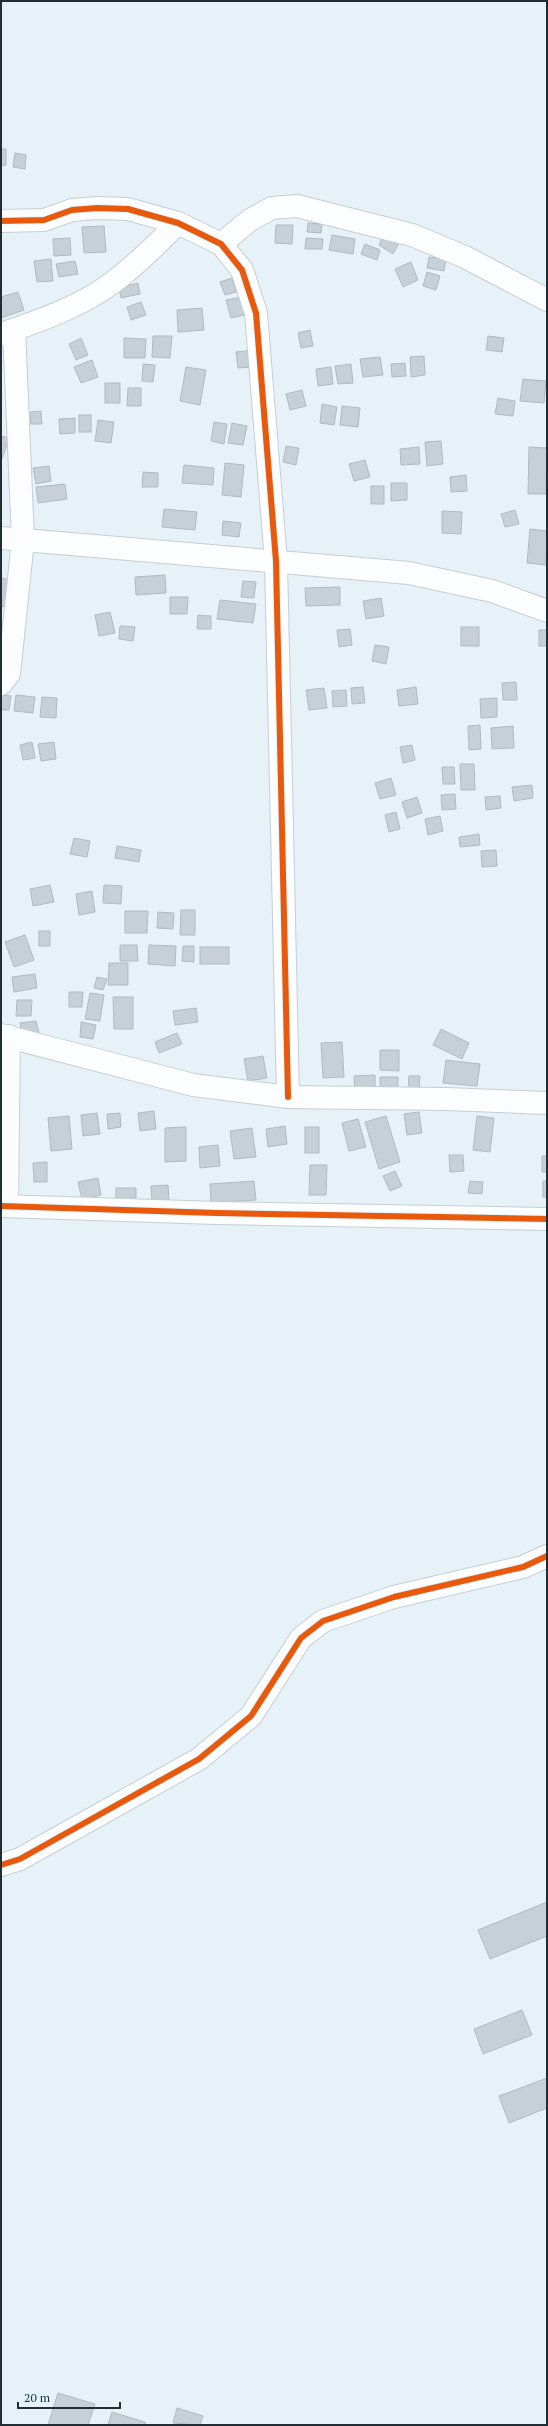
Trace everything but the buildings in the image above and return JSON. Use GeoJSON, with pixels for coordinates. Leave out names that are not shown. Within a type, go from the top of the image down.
{"type":"FeatureCollection","features":[{"type":"Feature","properties":{"kind":"street"},"geometry":{"type":"LineString","coordinates":[[221,244],[250,220],[272,208],[297,206],[412,235],[465,257],[547,300]]}},
{"type":"Feature","properties":{"kind":"street"},"geometry":{"type":"LineString","coordinates":[[1,221],[44,220],[72,210],[97,208],[128,209],[178,223],[221,244],[242,270],[256,313],[276,561],[288,1097]]}},
{"type":"Feature","properties":{"kind":"street"},"geometry":{"type":"LineString","coordinates":[[1,684],[9,674],[23,540],[7,332],[69,309],[112,284],[140,260],[178,223]]}},
{"type":"Feature","properties":{"kind":"street"},"geometry":{"type":"LineString","coordinates":[[1,538],[91,544],[409,573],[492,591],[547,611]]}},
{"type":"Feature","properties":{"kind":"street"},"geometry":{"type":"LineString","coordinates":[[547,1103],[448,1099],[288,1097],[193,1085],[5,1036],[4,1206],[217,1214],[547,1219]]}},
{"type":"Feature","properties":{"kind":"street"},"geometry":{"type":"LineString","coordinates":[[1,1865],[20,1859],[199,1759],[251,1716],[301,1638],[323,1621],[394,1597],[523,1567],[547,1556]]}},
{"type":"Feature","properties":{"kind":"cycle path"},"geometry":{"type":"LineString","coordinates":[[1,221],[44,220],[72,210],[97,208],[128,209],[178,223],[221,244],[242,270],[256,313],[276,561],[288,1097]]}},
{"type":"Feature","properties":{"kind":"cycle path"},"geometry":{"type":"LineString","coordinates":[[1,1206],[217,1213],[547,1219]]}},
{"type":"Feature","properties":{"kind":"cycle path"},"geometry":{"type":"LineString","coordinates":[[1,1865],[20,1859],[199,1759],[251,1716],[301,1638],[323,1621],[394,1597],[523,1567],[547,1556]]}}]}
